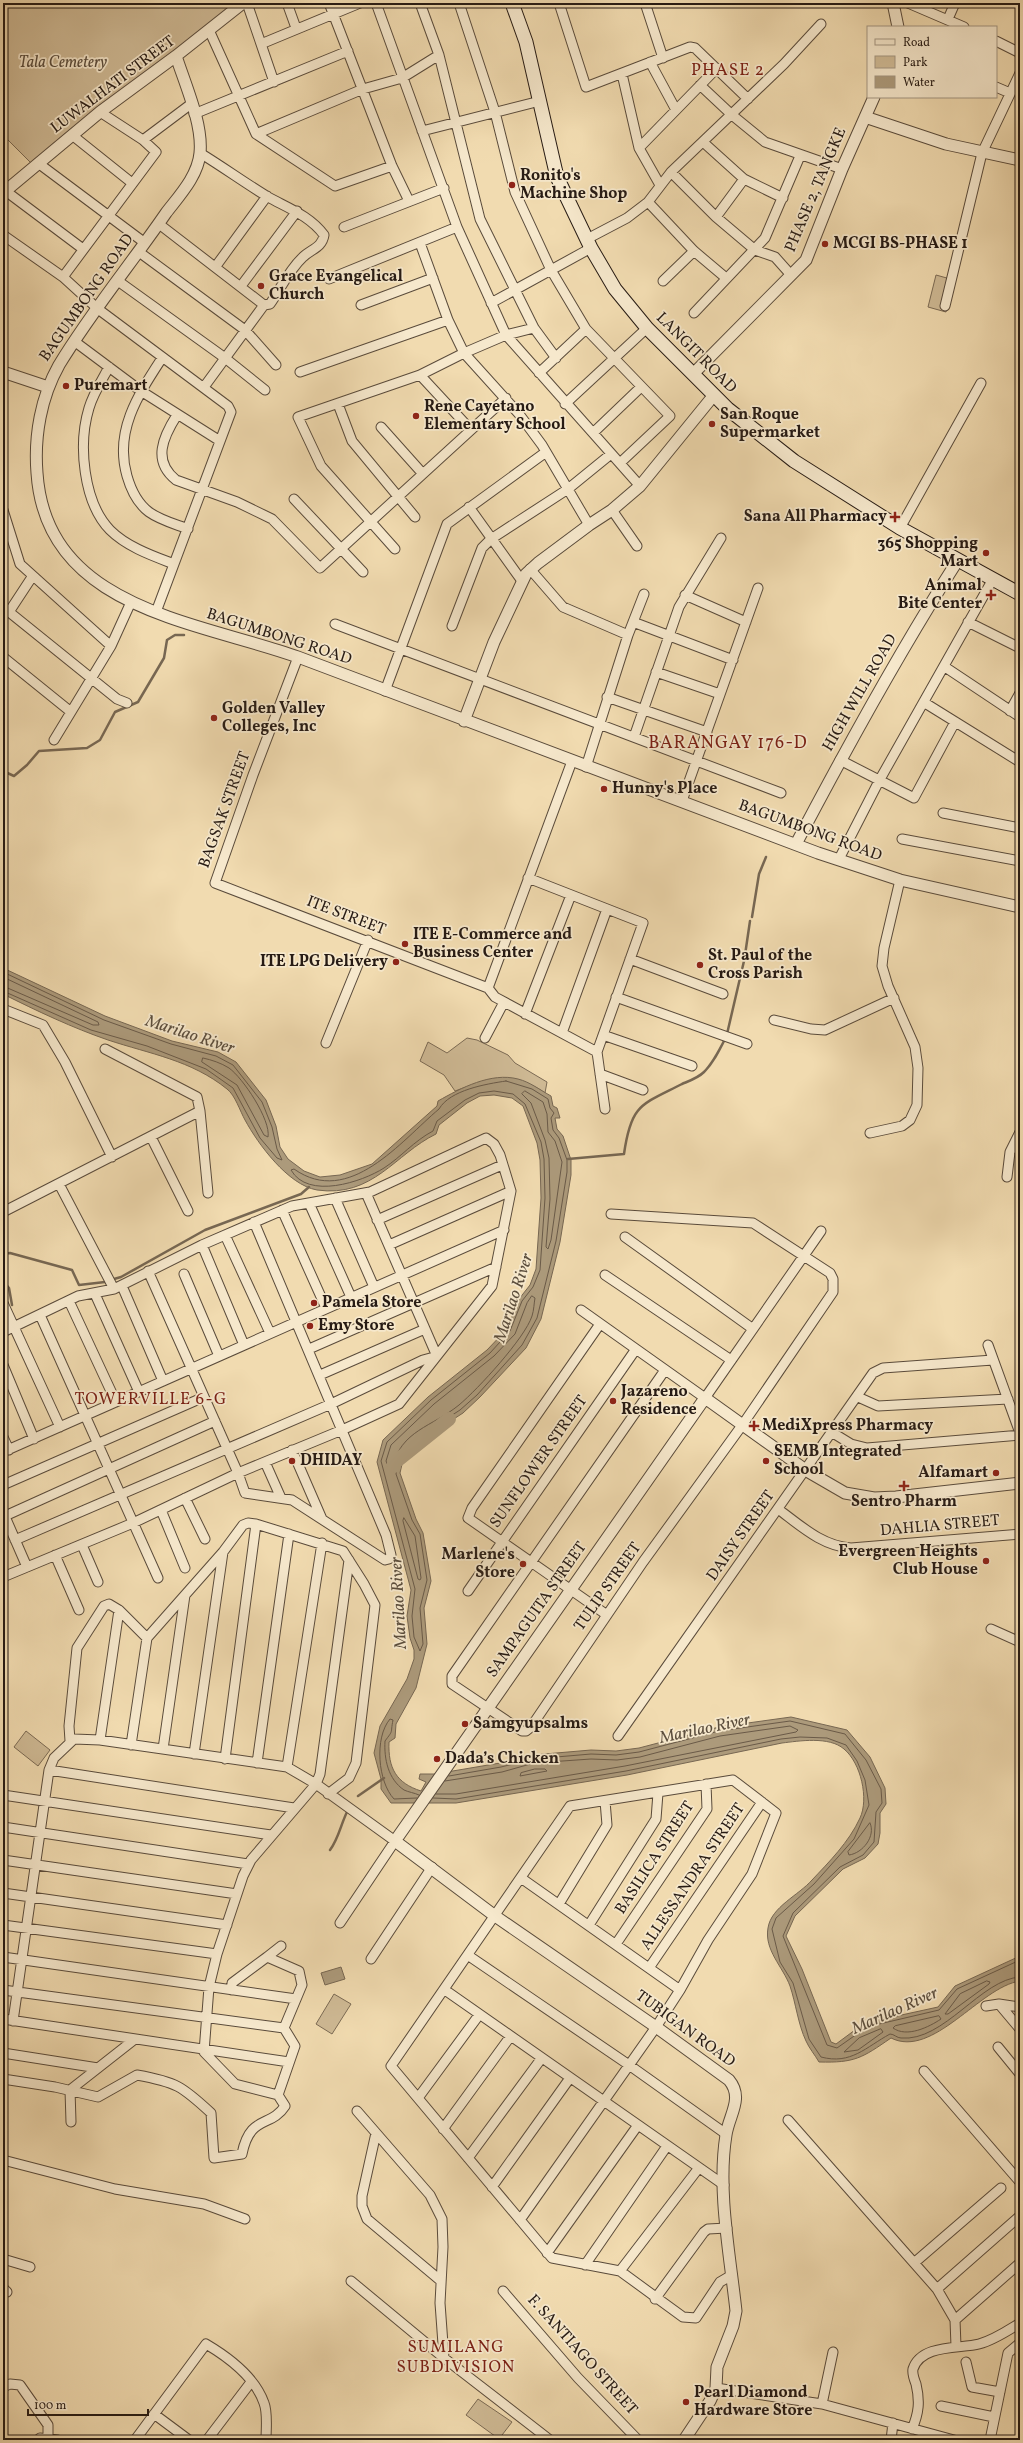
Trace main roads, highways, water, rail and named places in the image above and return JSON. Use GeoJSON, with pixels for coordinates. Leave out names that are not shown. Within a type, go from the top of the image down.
{"type":"FeatureCollection","features":[{"type":"Feature","properties":{"kind":"main road","name":"LANGIT ROAD"},"geometry":{"type":"LineString","coordinates":[[512,3],[526,42],[557,177],[589,244],[615,289],[647,328],[746,425],[794,461],[900,528],[1020,594]]}},
{"type":"Feature","properties":{"kind":"water"},"geometry":{"type":"Polygon","coordinates":[[[3,968],[105,1016],[172,1041],[218,1052],[236,1062],[266,1100],[276,1126],[280,1147],[288,1159],[304,1171],[320,1177],[340,1175],[372,1164],[437,1106],[438,1101],[476,1082],[487,1079],[508,1077],[522,1080],[551,1096],[553,1106],[557,1108],[560,1118],[555,1118],[557,1129],[563,1136],[571,1160],[571,1175],[560,1242],[541,1319],[526,1348],[480,1397],[463,1413],[412,1446],[403,1460],[400,1473],[416,1519],[423,1533],[431,1581],[424,1608],[427,1644],[416,1688],[396,1724],[395,1738],[389,1742],[390,1760],[395,1773],[405,1784],[421,1791],[426,1782],[419,1779],[420,1774],[435,1774],[500,1763],[533,1755],[591,1750],[616,1751],[639,1748],[719,1727],[791,1717],[847,1730],[870,1757],[885,1788],[886,1804],[880,1813],[880,1833],[878,1844],[865,1858],[843,1869],[795,1916],[786,1936],[802,1969],[831,2042],[836,2044],[855,2030],[874,2021],[938,2007],[955,1986],[1020,1956],[1020,1981],[1005,1986],[989,1995],[940,2031],[923,2039],[907,2042],[891,2038],[858,2058],[841,2061],[819,2062],[803,2034],[787,1979],[771,1951],[768,1928],[774,1914],[806,1886],[838,1851],[855,1827],[863,1810],[864,1801],[862,1782],[855,1763],[844,1749],[830,1742],[814,1740],[782,1743],[627,1775],[456,1803],[391,1803],[381,1789],[381,1779],[374,1753],[380,1726],[407,1679],[414,1659],[414,1650],[410,1638],[407,1616],[411,1590],[377,1462],[383,1440],[428,1397],[487,1350],[507,1329],[519,1299],[530,1285],[536,1269],[541,1198],[540,1160],[537,1143],[523,1106],[512,1098],[494,1095],[480,1096],[467,1103],[439,1125],[436,1134],[421,1142],[368,1181],[337,1191],[317,1190],[306,1187],[295,1180],[275,1162],[251,1130],[230,1092],[213,1079],[185,1064],[108,1040],[82,1030],[3,994],[3,968]]]}},
{"type":"Feature","properties":{"kind":"water"},"geometry":{"type":"Polygon","coordinates":[[[341,1967],[345,1979],[325,1985],[321,1973],[341,1967]]]}},
{"type":"Feature","properties":{"kind":"waterway"},"geometry":{"type":"LineString","coordinates":[[3,771],[14,776],[27,765],[39,751],[87,748],[100,740],[115,712],[138,702],[164,658],[167,640],[175,635],[184,635]]}},
{"type":"Feature","properties":{"kind":"waterway"},"geometry":{"type":"LineString","coordinates":[[752,917],[759,874],[766,857]]}},
{"type":"Feature","properties":{"kind":"waterway"},"geometry":{"type":"LineString","coordinates":[[745,955],[750,921]]}},
{"type":"Feature","properties":{"kind":"waterway"},"geometry":{"type":"LineString","coordinates":[[727,1034],[744,961]]}},
{"type":"Feature","properties":{"kind":"waterway"},"geometry":{"type":"LineString","coordinates":[[568,1159],[624,1154],[630,1125],[640,1108],[647,1102],[702,1074],[713,1061],[725,1039]]}},
{"type":"Feature","properties":{"kind":"waterway"},"geometry":{"type":"LineString","coordinates":[[114,1279],[121,1277],[205,1230],[301,1194],[309,1187]]}},
{"type":"Feature","properties":{"kind":"waterway"},"geometry":{"type":"LineString","coordinates":[[3,1254],[10,1253],[72,1270],[79,1285],[105,1282]]}},
{"type":"Feature","properties":{"kind":"waterway"},"geometry":{"type":"LineString","coordinates":[[3,1281],[9,1288],[12,1305]]}},
{"type":"Feature","properties":{"kind":"waterway","name":"Marilao River"},"geometry":{"type":"LineString","coordinates":[[394,1466],[394,1463],[449,1419]]}},
{"type":"Feature","properties":{"kind":"waterway"},"geometry":{"type":"LineString","coordinates":[[358,1796],[384,1778]]}},
{"type":"Feature","properties":{"kind":"waterway"},"geometry":{"type":"LineString","coordinates":[[330,1850],[336,1841],[348,1810]]}},
{"type":"Feature","properties":{"kind":"place","name":"Ronito's Machine Shop"},"geometry":{"type":"Point","coordinates":[512,185]}},
{"type":"Feature","properties":{"kind":"place","name":"MCGI BS-PHASE 1"},"geometry":{"type":"Point","coordinates":[825,244]}},
{"type":"Feature","properties":{"kind":"place","name":"Grace Evangelical Church"},"geometry":{"type":"Point","coordinates":[261,286]}},
{"type":"Feature","properties":{"kind":"place","name":"Puremart"},"geometry":{"type":"Point","coordinates":[66,386]}},
{"type":"Feature","properties":{"kind":"place","name":"Rene Cayetano Elementary School"},"geometry":{"type":"Point","coordinates":[416,416]}},
{"type":"Feature","properties":{"kind":"place","name":"San Roque Supermarket"},"geometry":{"type":"Point","coordinates":[712,424]}},
{"type":"Feature","properties":{"kind":"place","name":"Sana All Pharmacy"},"geometry":{"type":"Point","coordinates":[895,517]}},
{"type":"Feature","properties":{"kind":"place","name":"365 Shopping Mart"},"geometry":{"type":"Point","coordinates":[986,553]}},
{"type":"Feature","properties":{"kind":"place","name":"Animal Bite Center"},"geometry":{"type":"Point","coordinates":[991,595]}},
{"type":"Feature","properties":{"kind":"place","name":"Golden Valley Colleges, Inc"},"geometry":{"type":"Point","coordinates":[214,718]}},
{"type":"Feature","properties":{"kind":"place","name":"Hunny's Place"},"geometry":{"type":"Point","coordinates":[604,789]}},
{"type":"Feature","properties":{"kind":"place","name":"ITE E-Commerce and Business Center"},"geometry":{"type":"Point","coordinates":[405,944]}},
{"type":"Feature","properties":{"kind":"place","name":"ITE LPG Delivery"},"geometry":{"type":"Point","coordinates":[396,962]}},
{"type":"Feature","properties":{"kind":"place","name":"St. Paul of the Cross Parish"},"geometry":{"type":"Point","coordinates":[700,965]}},
{"type":"Feature","properties":{"kind":"place","name":"Pamela Store"},"geometry":{"type":"Point","coordinates":[314,1303]}},
{"type":"Feature","properties":{"kind":"place","name":"Emy Store"},"geometry":{"type":"Point","coordinates":[310,1326]}},
{"type":"Feature","properties":{"kind":"place","name":"Jazareno Residence"},"geometry":{"type":"Point","coordinates":[613,1401]}},
{"type":"Feature","properties":{"kind":"place","name":"MediXpress Pharmacy"},"geometry":{"type":"Point","coordinates":[754,1426]}},
{"type":"Feature","properties":{"kind":"place","name":"DHIDAY"},"geometry":{"type":"Point","coordinates":[292,1461]}},
{"type":"Feature","properties":{"kind":"place","name":"SEMB Integrated School"},"geometry":{"type":"Point","coordinates":[766,1461]}},
{"type":"Feature","properties":{"kind":"place","name":"Alfamart"},"geometry":{"type":"Point","coordinates":[996,1473]}},
{"type":"Feature","properties":{"kind":"place","name":"Sentro Pharm"},"geometry":{"type":"Point","coordinates":[904,1486]}},
{"type":"Feature","properties":{"kind":"place","name":"Evergreen Heights Club House"},"geometry":{"type":"Point","coordinates":[986,1561]}},
{"type":"Feature","properties":{"kind":"place","name":"Marlene's Store"},"geometry":{"type":"Point","coordinates":[523,1564]}},
{"type":"Feature","properties":{"kind":"place","name":"Samgyupsalms"},"geometry":{"type":"Point","coordinates":[465,1724]}},
{"type":"Feature","properties":{"kind":"place","name":"Dada’s Chicken"},"geometry":{"type":"Point","coordinates":[437,1759]}},
{"type":"Feature","properties":{"kind":"place","name":"Pearl Diamond Hardware Store"},"geometry":{"type":"Point","coordinates":[686,2402]}},
{"type":"Feature","properties":{"kind":"district","name":"PHASE 2"},"geometry":{"type":"Point","coordinates":[728,70]}},
{"type":"Feature","properties":{"kind":"district","name":"BARANGAY 176-D"},"geometry":{"type":"Point","coordinates":[728,743]}},
{"type":"Feature","properties":{"kind":"district","name":"TOWERVILLE 6-G"},"geometry":{"type":"Point","coordinates":[151,1399]}},
{"type":"Feature","properties":{"kind":"district","name":"SUMILANG SUBDIVISION"},"geometry":{"type":"Point","coordinates":[456,2357]}},
{"type":"Feature","properties":{"kind":"park label","name":"Tala Cemetery"},"geometry":{"type":"Point","coordinates":[63,63]}}]}
